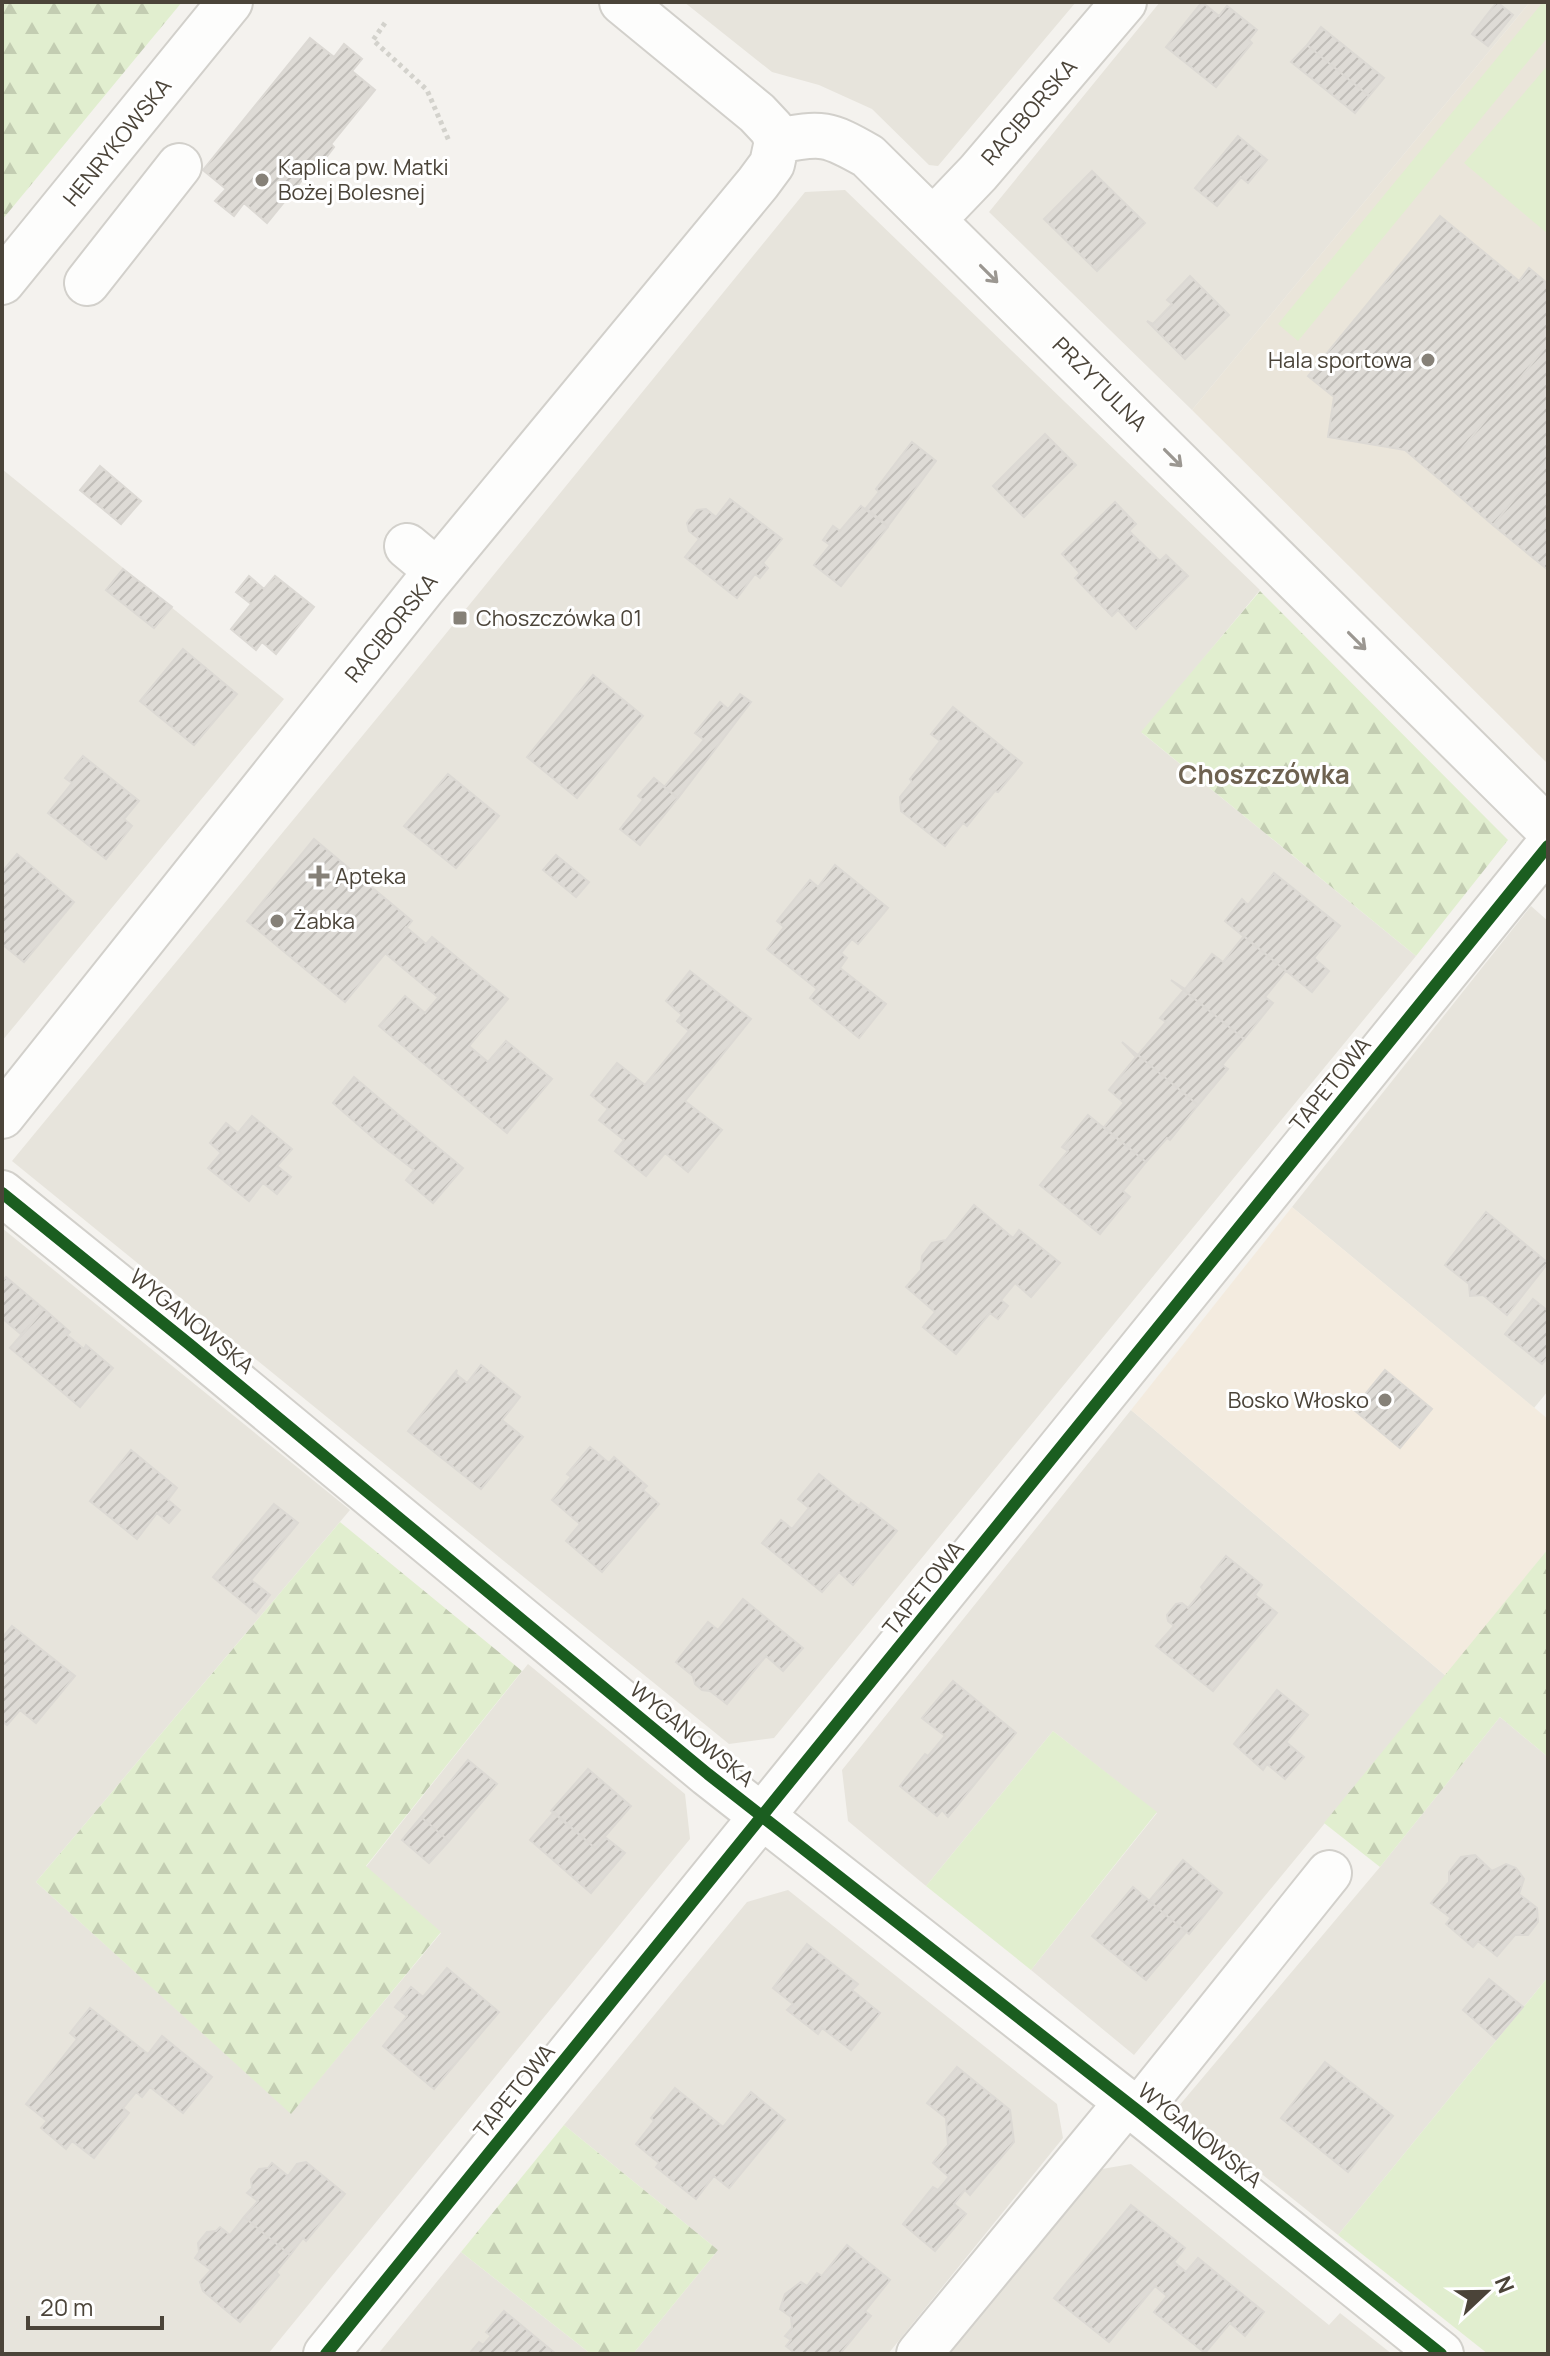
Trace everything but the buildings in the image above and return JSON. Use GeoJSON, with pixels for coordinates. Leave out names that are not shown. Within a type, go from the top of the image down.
{"type":"FeatureCollection","features":[{"type":"Feature","properties":{"kind":"street","name":"HENRYKOWSKA"},"geometry":{"type":"LineString","coordinates":[[3,278],[230,2]]}},
{"type":"Feature","properties":{"kind":"street"},"geometry":{"type":"LineString","coordinates":[[622,2],[757,113],[772,129],[777,141]]}},
{"type":"Feature","properties":{"kind":"street","name":"RACIBORSKA"},"geometry":{"type":"LineString","coordinates":[[933,220],[978,173],[1124,2]]}},
{"type":"Feature","properties":{"kind":"street","name":"PRZYTULNA"},"geometry":{"type":"LineString","coordinates":[[777,141],[814,134],[841,140],[868,156],[1548,829]]}},
{"type":"Feature","properties":{"kind":"street","name":"RACIBORSKA"},"geometry":{"type":"LineString","coordinates":[[2,1116],[422,559],[758,183],[772,164],[777,141]]}},
{"type":"Feature","properties":{"kind":"street"},"geometry":{"type":"LineString","coordinates":[[87,283],[179,166]]}},
{"type":"Feature","properties":{"kind":"street","name":"TAPETOWA"},"geometry":{"type":"LineString","coordinates":[[326,2354],[1548,846]]}},
{"type":"Feature","properties":{"kind":"street","name":"WYGANOWSKA"},"geometry":{"type":"LineString","coordinates":[[2,1193],[763,1818],[1132,2106],[1441,2354]]}},
{"type":"Feature","properties":{"kind":"street"},"geometry":{"type":"LineString","coordinates":[[919,2354],[1329,1873]]}},
{"type":"Feature","properties":{"kind":"path"},"geometry":{"type":"LineString","coordinates":[[385,23],[373,40],[427,90],[449,141]]}},
{"type":"Feature","properties":{"kind":"shaded area"},"geometry":{"type":"Polygon","coordinates":[[[684,2],[1076,2],[938,166],[929,165],[872,109],[819,85],[772,72],[684,2]]]}},
{"type":"Feature","properties":{"kind":"shaded area"},"geometry":{"type":"Polygon","coordinates":[[[1160,2],[1530,2],[1192,410],[989,212],[1160,2]]]}},
{"type":"Feature","properties":{"kind":"shaded area"},"geometry":{"type":"Polygon","coordinates":[[[1530,2],[1548,2],[1548,764],[1192,410],[1530,2]]]}},
{"type":"Feature","properties":{"kind":"shaded area"},"geometry":{"type":"Polygon","coordinates":[[[845,190],[1260,590],[1142,733],[1416,956],[774,1738],[729,1744],[12,1161],[805,192],[845,190]]]}},
{"type":"Feature","properties":{"kind":"shaded area"},"geometry":{"type":"Polygon","coordinates":[[[2,469],[284,699],[2,1041],[2,469]]]}},
{"type":"Feature","properties":{"kind":"shaded area"},"geometry":{"type":"Polygon","coordinates":[[[1531,906],[1548,921],[1548,1391],[1534,1408],[1292,1207],[1531,906]]]}},
{"type":"Feature","properties":{"kind":"shaded area"},"geometry":{"type":"Polygon","coordinates":[[[1292,1207],[1548,1419],[1548,1549],[1446,1676],[1131,1410],[1292,1207]]]}},
{"type":"Feature","properties":{"kind":"shaded area"},"geometry":{"type":"Polygon","coordinates":[[[2,1228],[350,1510],[36,1882],[291,2113],[441,1933],[366,1867],[528,1664],[685,1794],[690,1839],[268,2354],[2,2354],[2,1228]]]}},
{"type":"Feature","properties":{"kind":"shaded area"},"geometry":{"type":"Polygon","coordinates":[[[1131,1410],[1446,1676],[1134,2055],[1031,1970],[1157,1813],[1053,1731],[926,1886],[848,1821],[842,1770],[1131,1410]]]}},
{"type":"Feature","properties":{"kind":"shaded area"},"geometry":{"type":"Polygon","coordinates":[[[1500,1717],[1548,1757],[1548,1977],[1338,2235],[1178,2107],[1380,1867],[1500,1717]]]}},
{"type":"Feature","properties":{"kind":"shaded area"},"geometry":{"type":"Polygon","coordinates":[[[788,1890],[1057,2104],[1063,2138],[888,2354],[633,2354],[718,2250],[564,2125],[747,1902],[788,1890]]]}},
{"type":"Feature","properties":{"kind":"shaded area"},"geometry":{"type":"Polygon","coordinates":[[[1131,2164],[1329,2325],[1340,2313],[1392,2354],[947,2354],[1102,2169],[1131,2164]]]}},
{"type":"Feature","properties":{"kind":"shaded area"},"geometry":{"type":"Polygon","coordinates":[[[461,2252],[591,2354],[378,2354],[461,2252]]]}},
{"type":"Feature","properties":{"kind":"green space"},"geometry":{"type":"Polygon","coordinates":[[[2,2],[182,2],[2,220],[2,2]]]}},
{"type":"Feature","properties":{"kind":"green space"},"geometry":{"type":"Polygon","coordinates":[[[1543,2],[1548,2],[1548,37],[1298,341],[1278,324],[1543,2]]]}},
{"type":"Feature","properties":{"kind":"green space"},"geometry":{"type":"Polygon","coordinates":[[[1548,65],[1548,234],[1464,163],[1548,65]]]}},
{"type":"Feature","properties":{"kind":"green space"},"geometry":{"type":"Polygon","coordinates":[[[1260,591],[1508,840],[1416,956],[1141,732],[1260,591]]]}},
{"type":"Feature","properties":{"kind":"green space"},"geometry":{"type":"Polygon","coordinates":[[[340,1522],[522,1671],[366,1866],[441,1932],[291,2114],[36,1882],[340,1522]]]}},
{"type":"Feature","properties":{"kind":"green space"},"geometry":{"type":"Polygon","coordinates":[[[1548,1549],[1548,1757],[1500,1717],[1380,1867],[1324,1823],[1548,1549]]]}},
{"type":"Feature","properties":{"kind":"green space"},"geometry":{"type":"Polygon","coordinates":[[[1053,1731],[1157,1812],[1031,1970],[926,1886],[1053,1731]]]}},
{"type":"Feature","properties":{"kind":"green space"},"geometry":{"type":"Polygon","coordinates":[[[1548,1977],[1548,2354],[1488,2354],[1338,2235],[1548,1977]]]}},
{"type":"Feature","properties":{"kind":"green space"},"geometry":{"type":"Polygon","coordinates":[[[564,2125],[718,2250],[633,2354],[591,2354],[461,2252],[564,2125]]]}},
{"type":"Feature","properties":{"kind":"cycle path"},"geometry":{"type":"LineString","coordinates":[[326,2354],[1548,846]]}},
{"type":"Feature","properties":{"kind":"cycle path"},"geometry":{"type":"LineString","coordinates":[[2,1193],[708,1774],[1138,2111],[1441,2354]]}},
{"type":"Feature","properties":{"kind":"place","name":"Kaplica pw. Matki Bożej Bolesnej"},"geometry":{"type":"Point","coordinates":[262,180]}},
{"type":"Feature","properties":{"kind":"place","name":"Hala sportowa"},"geometry":{"type":"Point","coordinates":[1428,360]}},
{"type":"Feature","properties":{"kind":"place","name":"Choszczówka 01"},"geometry":{"type":"Point","coordinates":[460,618]}},
{"type":"Feature","properties":{"kind":"place","name":"Apteka"},"geometry":{"type":"Point","coordinates":[319,876]}},
{"type":"Feature","properties":{"kind":"place","name":"Żabka"},"geometry":{"type":"Point","coordinates":[277,921]}},
{"type":"Feature","properties":{"kind":"place","name":"Bosko Włosko"},"geometry":{"type":"Point","coordinates":[1385,1400]}},
{"type":"Feature","properties":{"kind":"district","name":"Choszczówka"},"geometry":{"type":"Point","coordinates":[1264,775]}}]}
